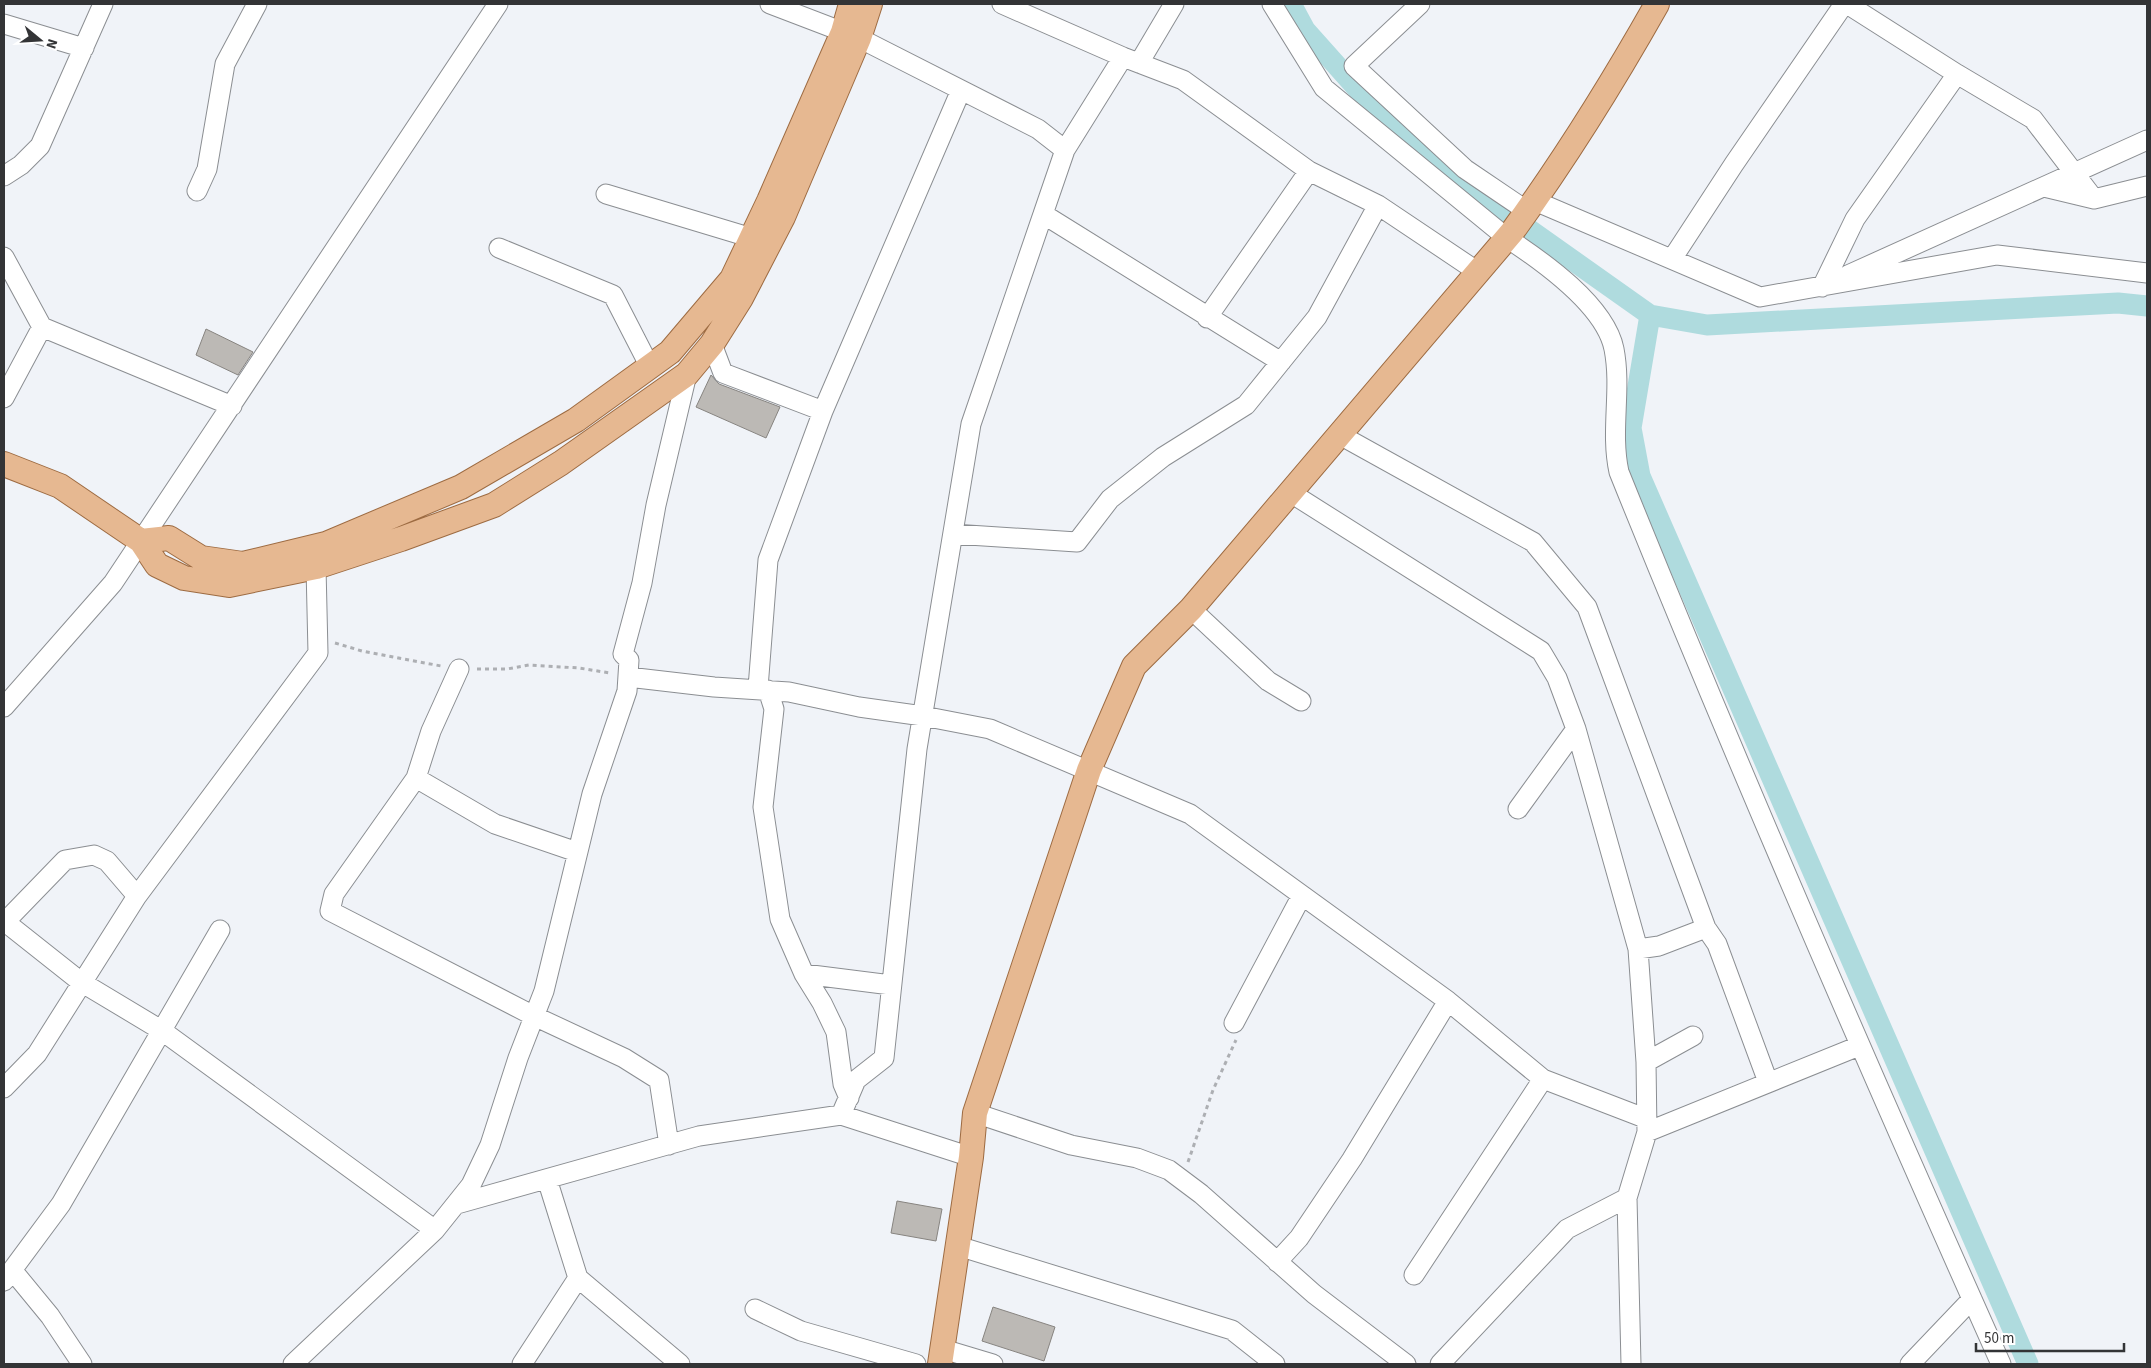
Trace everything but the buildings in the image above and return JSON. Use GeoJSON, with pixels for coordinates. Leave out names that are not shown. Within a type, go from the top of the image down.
{"type":"FeatureCollection","features":[{"type":"Feature","properties":{"kind":"main road"},"geometry":{"type":"LineString","coordinates":[[4,464],[60,486],[141,541],[157,565],[184,578],[229,585],[316,567],[401,539],[494,505],[561,463],[687,374],[712,344],[741,298],[783,217],[851,35],[851,4]]}},
{"type":"Feature","properties":{"kind":"main road"},"geometry":{"type":"LineString","coordinates":[[141,541],[169,538],[201,558],[242,564],[326,544],[461,487],[576,420],[650,367],[670,352],[732,279],[851,35],[870,4]]}},
{"type":"Feature","properties":{"kind":"main road"},"geometry":{"type":"LineString","coordinates":[[942,1356],[971,1156],[975,1113],[1089,770],[1134,666],[1191,609],[1509,235],[1529,208],[1628,55],[1657,4]]}},
{"type":"Feature","properties":{"kind":"street"},"geometry":{"type":"LineString","coordinates":[[4,176],[21,165],[40,146],[103,4]]}},
{"type":"Feature","properties":{"kind":"street"},"geometry":{"type":"LineString","coordinates":[[197,191],[207,169],[225,64],[258,4]]}},
{"type":"Feature","properties":{"kind":"street"},"geometry":{"type":"LineString","coordinates":[[4,707],[113,583],[498,4]]}},
{"type":"Feature","properties":{"kind":"street"},"geometry":{"type":"LineString","coordinates":[[770,4],[851,35],[1038,129],[1065,150]]}},
{"type":"Feature","properties":{"kind":"street"},"geometry":{"type":"LineString","coordinates":[[1002,4],[1131,60],[1183,80],[1309,171],[1378,205],[1478,272]]}},
{"type":"Feature","properties":{"kind":"street"},"geometry":{"type":"LineString","coordinates":[[841,1115],[856,1080],[884,1058],[923,716],[971,424],[1065,150],[1174,4]]}},
{"type":"Feature","properties":{"kind":"street"},"geometry":{"type":"LineString","coordinates":[[1272,4],[1324,88],[1564,281],[1594,312],[1606,330],[1614,349],[1615,452],[1619,472],[1691,649],[1859,1046],[2001,1364]]}},
{"type":"Feature","properties":{"kind":"street"},"geometry":{"type":"LineString","coordinates":[[1420,4],[1354,66],[1465,170],[1529,208],[1672,259],[1760,297],[1997,255],[2147,273]]}},
{"type":"Feature","properties":{"kind":"street"},"geometry":{"type":"LineString","coordinates":[[1672,259],[1734,164],[1846,4],[2033,119],[2094,199]]}},
{"type":"Feature","properties":{"kind":"street"},"geometry":{"type":"LineString","coordinates":[[4,24],[84,48]]}},
{"type":"Feature","properties":{"kind":"street"},"geometry":{"type":"LineString","coordinates":[[1822,287],[1855,219],[1957,74]]}},
{"type":"Feature","properties":{"kind":"street"},"geometry":{"type":"LineString","coordinates":[[768,690],[758,688],[768,560],[823,411],[961,90]]}},
{"type":"Feature","properties":{"kind":"street"},"geometry":{"type":"LineString","coordinates":[[1822,287],[2147,140]]}},
{"type":"Feature","properties":{"kind":"street"},"geometry":{"type":"LineString","coordinates":[[1207,318],[1309,171]]}},
{"type":"Feature","properties":{"kind":"street"},"geometry":{"type":"LineString","coordinates":[[2044,186],[2094,199],[2147,186]]}},
{"type":"Feature","properties":{"kind":"street"},"geometry":{"type":"LineString","coordinates":[[606,194],[752,238]]}},
{"type":"Feature","properties":{"kind":"street"},"geometry":{"type":"LineString","coordinates":[[953,534],[1077,542],[1110,499],[1163,457],[1246,405],[1317,317],[1378,205]]}},
{"type":"Feature","properties":{"kind":"street"},"geometry":{"type":"LineString","coordinates":[[1043,214],[1207,318],[1281,362]]}},
{"type":"Feature","properties":{"kind":"street"},"geometry":{"type":"LineString","coordinates":[[499,248],[612,295],[650,367]]}},
{"type":"Feature","properties":{"kind":"street"},"geometry":{"type":"LineString","coordinates":[[4,257],[42,328],[232,406]]}},
{"type":"Feature","properties":{"kind":"street"},"geometry":{"type":"LineString","coordinates":[[4,398],[42,328]]}},
{"type":"Feature","properties":{"kind":"street"},"geometry":{"type":"LineString","coordinates":[[712,344],[723,373],[823,411]]}},
{"type":"Feature","properties":{"kind":"street"},"geometry":{"type":"LineString","coordinates":[[293,1364],[435,1230],[471,1185],[490,1145],[544,991],[592,794],[627,691],[629,660],[623,654],[642,583],[656,505],[687,374]]}},
{"type":"Feature","properties":{"kind":"street"},"geometry":{"type":"LineString","coordinates":[[1340,435],[1533,542],[1587,607],[1706,928],[1717,944],[1768,1082]]}},
{"type":"Feature","properties":{"kind":"street"},"geometry":{"type":"LineString","coordinates":[[1291,492],[1540,651],[1557,678],[1576,729],[1638,949],[1646,1062],[1647,1125],[1626,1198],[1631,1364]]}},
{"type":"Feature","properties":{"kind":"street"},"geometry":{"type":"LineString","coordinates":[[4,1088],[37,1054],[137,896],[318,653],[316,567]]}},
{"type":"Feature","properties":{"kind":"street"},"geometry":{"type":"LineString","coordinates":[[1191,609],[1268,681],[1301,701]]}},
{"type":"Feature","properties":{"kind":"street"},"geometry":{"type":"LineString","coordinates":[[460,669],[431,731],[416,778],[334,894],[330,911],[534,1016],[624,1058],[659,1080],[669,1145]]}},
{"type":"Feature","properties":{"kind":"street"},"geometry":{"type":"LineString","coordinates":[[628,677],[714,687],[789,692],[859,707],[923,716],[990,729],[1190,814],[1241,849],[1301,896],[1448,1002],[1543,1079],[1647,1125],[1768,1082],[1859,1046]]}},
{"type":"Feature","properties":{"kind":"street"},"geometry":{"type":"LineString","coordinates":[[768,690],[774,709],[763,807],[780,919],[804,974],[822,1003],[836,1032],[843,1084],[849,1098]]}},
{"type":"Feature","properties":{"kind":"street"},"geometry":{"type":"LineString","coordinates":[[1518,809],[1576,729]]}},
{"type":"Feature","properties":{"kind":"street"},"geometry":{"type":"LineString","coordinates":[[416,778],[495,824],[578,852]]}},
{"type":"Feature","properties":{"kind":"street"},"geometry":{"type":"LineString","coordinates":[[137,896],[107,861],[94,856],[65,860],[4,922],[82,982],[161,1030],[435,1230]]}},
{"type":"Feature","properties":{"kind":"street"},"geometry":{"type":"LineString","coordinates":[[1236,1028],[1301,896]]}},
{"type":"Feature","properties":{"kind":"street"},"geometry":{"type":"LineString","coordinates":[[1638,949],[1659,946],[1706,928]]}},
{"type":"Feature","properties":{"kind":"street"},"geometry":{"type":"LineString","coordinates":[[82,1364],[50,1316],[8,1276],[61,1204],[220,930]]}},
{"type":"Feature","properties":{"kind":"street"},"geometry":{"type":"LineString","coordinates":[[804,974],[891,985]]}},
{"type":"Feature","properties":{"kind":"street"},"geometry":{"type":"LineString","coordinates":[[1277,1262],[1299,1238],[1346,1167],[1448,1002]]}},
{"type":"Feature","properties":{"kind":"street"},"geometry":{"type":"LineString","coordinates":[[1646,1062],[1693,1036]]}},
{"type":"Feature","properties":{"kind":"street"},"geometry":{"type":"LineString","coordinates":[[1414,1275],[1543,1079]]}},
{"type":"Feature","properties":{"kind":"street"},"geometry":{"type":"LineString","coordinates":[[975,1113],[1071,1145],[1137,1158],[1169,1170],[1201,1194],[1314,1294],[1406,1364]]}},
{"type":"Feature","properties":{"kind":"street"},"geometry":{"type":"LineString","coordinates":[[456,1204],[698,1136],[841,1115],[971,1156]]}},
{"type":"Feature","properties":{"kind":"street"},"geometry":{"type":"LineString","coordinates":[[547,1179],[578,1278],[680,1364]]}},
{"type":"Feature","properties":{"kind":"street"},"geometry":{"type":"LineString","coordinates":[[1440,1364],[1567,1229],[1626,1198]]}},
{"type":"Feature","properties":{"kind":"street"},"geometry":{"type":"LineString","coordinates":[[958,1246],[1232,1330],[1275,1364]]}},
{"type":"Feature","properties":{"kind":"street"},"geometry":{"type":"LineString","coordinates":[[522,1364],[578,1278]]}},
{"type":"Feature","properties":{"kind":"street"},"geometry":{"type":"LineString","coordinates":[[1910,1364],[1972,1299]]}},
{"type":"Feature","properties":{"kind":"street"},"geometry":{"type":"LineString","coordinates":[[754,1309],[801,1331],[916,1364]]}},
{"type":"Feature","properties":{"kind":"street"},"geometry":{"type":"LineString","coordinates":[[942,1356],[993,1364]]}},
{"type":"Feature","properties":{"kind":"path"},"geometry":{"type":"LineString","coordinates":[[1182,1180],[1236,1028]]}},
{"type":"Feature","properties":{"kind":"waterway"},"geometry":{"type":"LineString","coordinates":[[1291,4],[1305,30],[1388,123],[1469,187],[1650,315],[1707,325],[2118,303],[2147,306]]}},
{"type":"Feature","properties":{"kind":"waterway"},"geometry":{"type":"LineString","coordinates":[[1650,315],[1631,428],[1640,476],[2028,1364]]}}]}
